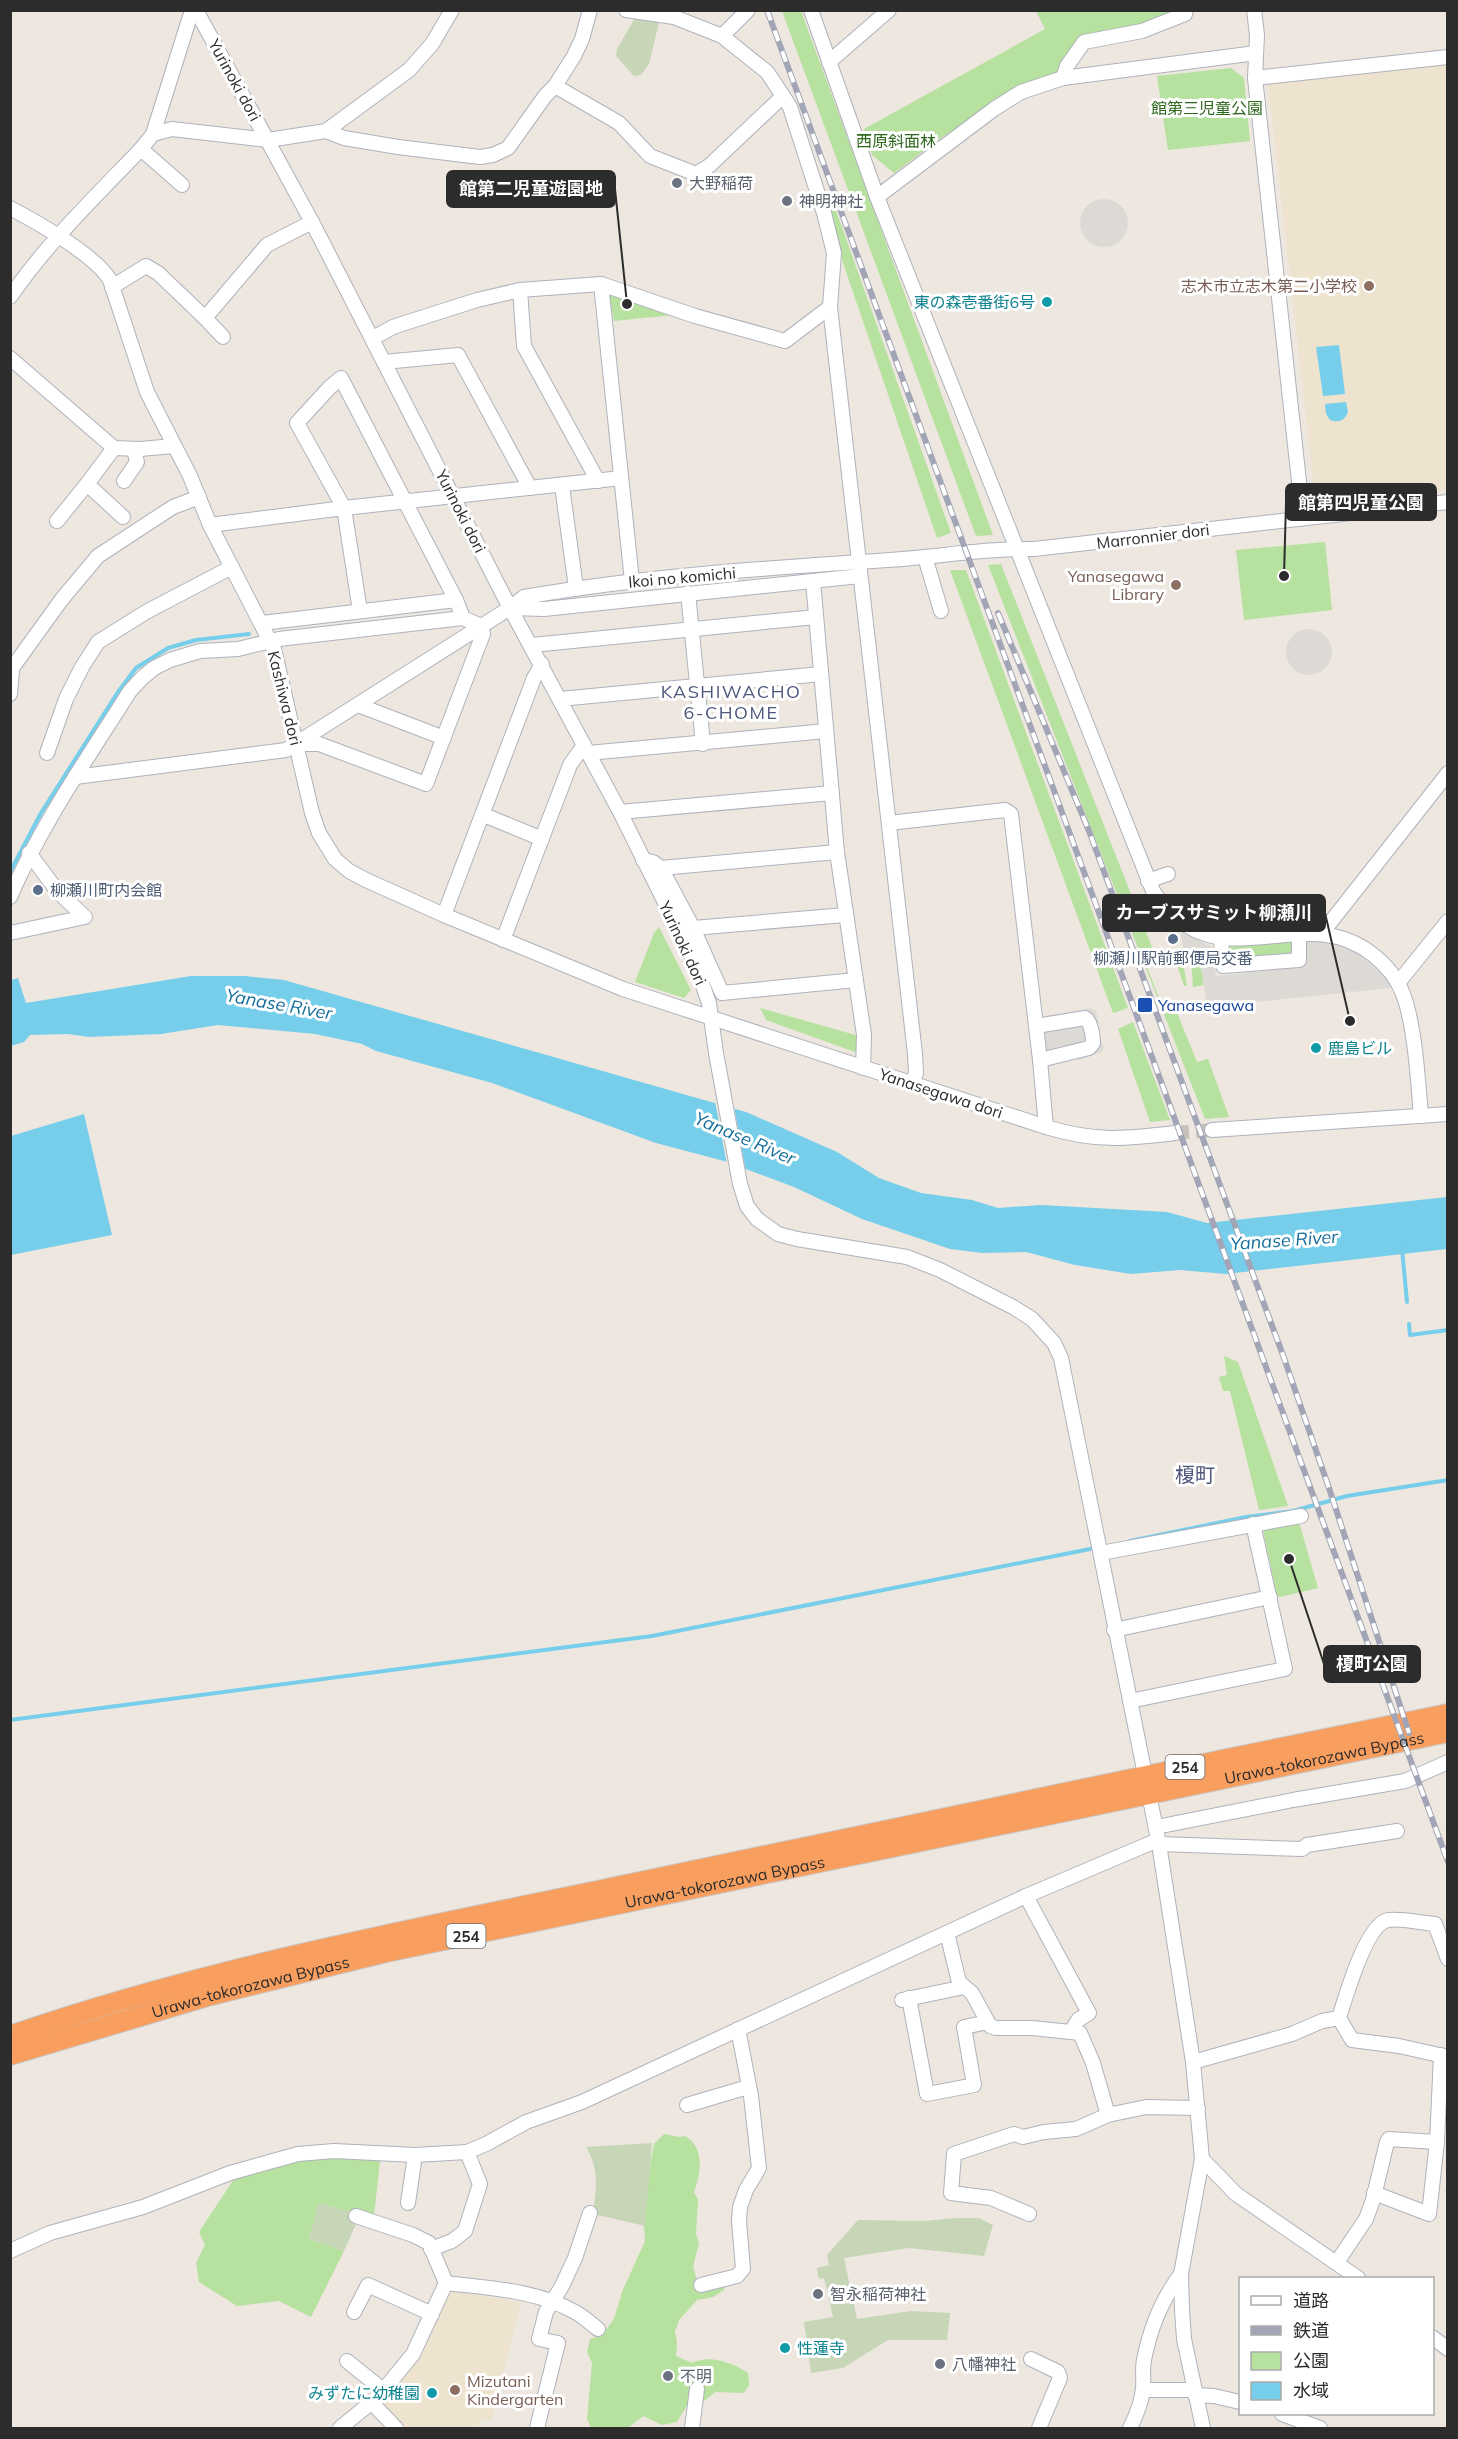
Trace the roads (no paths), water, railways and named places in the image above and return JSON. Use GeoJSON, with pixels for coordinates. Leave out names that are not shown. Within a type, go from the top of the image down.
{"type":"FeatureCollection","features":[{"type":"Feature","properties":{"kind":"highway","name":"Urawa-tokorozawa Bypass"},"geometry":{"type":"LineString","coordinates":[[10,2036],[117,2003],[271,1961],[1145,1775],[1448,1714]]}},
{"type":"Feature","properties":{"kind":"highway","name":"Urawa-tokorozawa Bypass"},"geometry":{"type":"LineString","coordinates":[[10,2055],[212,1995],[375,1955],[1150,1796],[1448,1732]]}},
{"type":"Feature","properties":{"kind":"street"},"geometry":{"type":"LineString","coordinates":[[10,297],[58,235],[153,134],[194,10]]}},
{"type":"Feature","properties":{"kind":"street","name":"Yurinoki dori"},"geometry":{"type":"LineString","coordinates":[[194,10],[268,140],[373,338],[510,608],[532,645],[620,812],[695,963],[712,1017],[716,1053],[740,1184],[747,1206],[757,1219],[778,1234],[891,1254],[922,1262],[1013,1307],[1038,1324],[1054,1343],[1061,1358],[1101,1553],[1114,1630],[1158,1837],[1193,2062],[1203,2159],[1181,2274]]}},
{"type":"Feature","properties":{"kind":"street"},"geometry":{"type":"LineString","coordinates":[[153,134],[172,129],[268,140],[326,131],[409,70],[432,44],[452,10]]}},
{"type":"Feature","properties":{"kind":"street"},"geometry":{"type":"LineString","coordinates":[[326,131],[344,138],[398,147],[480,157],[493,155],[508,148],[545,96],[555,87],[582,39],[590,10]]}},
{"type":"Feature","properties":{"kind":"street"},"geometry":{"type":"LineString","coordinates":[[626,10],[674,17],[722,36],[767,72],[794,117],[824,213],[834,253],[830,307],[915,1054],[916,1073],[912,1084]]}},
{"type":"Feature","properties":{"kind":"street"},"geometry":{"type":"LineString","coordinates":[[722,36],[748,10]]}},
{"type":"Feature","properties":{"kind":"street"},"geometry":{"type":"LineString","coordinates":[[811,10],[877,197],[1148,880],[1159,901],[1173,916],[1198,932],[1221,939],[1242,940],[1322,933],[1342,938],[1365,948],[1380,960],[1398,983],[1409,1017],[1421,1116]]}},
{"type":"Feature","properties":{"kind":"street"},"geometry":{"type":"LineString","coordinates":[[829,62],[890,10]]}},
{"type":"Feature","properties":{"kind":"street"},"geometry":{"type":"LineString","coordinates":[[1063,78],[1067,66],[1084,42],[1142,31],[1185,14],[1186,10]]}},
{"type":"Feature","properties":{"kind":"street"},"geometry":{"type":"LineString","coordinates":[[1254,10],[1257,35],[1255,78],[1303,518]]}},
{"type":"Feature","properties":{"kind":"street"},"geometry":{"type":"LineString","coordinates":[[877,197],[994,109],[1021,92],[1063,78],[1256,52]]}},
{"type":"Feature","properties":{"kind":"street"},"geometry":{"type":"LineString","coordinates":[[1255,78],[1448,57]]}},
{"type":"Feature","properties":{"kind":"street"},"geometry":{"type":"LineString","coordinates":[[555,87],[619,123],[650,156],[696,174],[709,166],[783,96]]}},
{"type":"Feature","properties":{"kind":"street"},"geometry":{"type":"LineString","coordinates":[[141,149],[183,185]]}},
{"type":"Feature","properties":{"kind":"street","name":"Kashiwa dori"},"geometry":{"type":"LineString","coordinates":[[10,208],[58,235],[101,269],[112,287],[141,379],[199,497],[210,525],[270,640],[279,664],[312,813],[319,833],[335,859],[349,871],[366,880],[503,940],[623,989],[712,1017]]}},
{"type":"Feature","properties":{"kind":"street"},"geometry":{"type":"LineString","coordinates":[[205,318],[267,244],[312,222]]}},
{"type":"Feature","properties":{"kind":"street"},"geometry":{"type":"LineString","coordinates":[[112,287],[146,266],[158,273],[223,337]]}},
{"type":"Feature","properties":{"kind":"street"},"geometry":{"type":"LineString","coordinates":[[373,338],[401,325],[477,300],[520,290],[601,284],[695,316],[785,341],[830,307]]}},
{"type":"Feature","properties":{"kind":"street"},"geometry":{"type":"LineString","coordinates":[[601,284],[632,581]]}},
{"type":"Feature","properties":{"kind":"street"},"geometry":{"type":"LineString","coordinates":[[520,290],[524,346],[598,481]]}},
{"type":"Feature","properties":{"kind":"street"},"geometry":{"type":"LineString","coordinates":[[384,362],[458,355],[530,488]]}},
{"type":"Feature","properties":{"kind":"street"},"geometry":{"type":"LineString","coordinates":[[10,358],[114,448],[174,446]]}},
{"type":"Feature","properties":{"kind":"street"},"geometry":{"type":"LineString","coordinates":[[360,611],[344,508],[297,423],[340,378],[456,600],[463,618]]}},
{"type":"Feature","properties":{"kind":"street"},"geometry":{"type":"LineString","coordinates":[[57,521],[114,448]]}},
{"type":"Feature","properties":{"kind":"street"},"geometry":{"type":"LineString","coordinates":[[124,481],[137,462],[134,449]]}},
{"type":"Feature","properties":{"kind":"street"},"geometry":{"type":"LineString","coordinates":[[210,525],[621,478]]}},
{"type":"Feature","properties":{"kind":"street"},"geometry":{"type":"LineString","coordinates":[[87,484],[123,517]]}},
{"type":"Feature","properties":{"kind":"street"},"geometry":{"type":"LineString","coordinates":[[562,486],[576,588]]}},
{"type":"Feature","properties":{"kind":"street"},"geometry":{"type":"LineString","coordinates":[[10,694],[11,671],[38,632],[98,556],[173,507],[199,497]]}},
{"type":"Feature","properties":{"kind":"street","name":"Marronnier dori"},"geometry":{"type":"LineString","coordinates":[[860,569],[925,557],[1034,549],[1448,502]]}},
{"type":"Feature","properties":{"kind":"street"},"geometry":{"type":"LineString","coordinates":[[925,557],[941,611]]}},
{"type":"Feature","properties":{"kind":"street"},"geometry":{"type":"LineString","coordinates":[[47,753],[66,699],[98,642],[146,612],[232,567]]}},
{"type":"Feature","properties":{"kind":"street"},"geometry":{"type":"LineString","coordinates":[[510,608],[531,610],[813,580],[860,569]]}},
{"type":"Feature","properties":{"kind":"street","name":"Ikoi no komichi"},"geometry":{"type":"LineString","coordinates":[[297,744],[481,627],[524,597],[632,581],[860,569]]}},
{"type":"Feature","properties":{"kind":"street"},"geometry":{"type":"LineString","coordinates":[[813,580],[837,852],[864,1035],[863,1068]]}},
{"type":"Feature","properties":{"kind":"street"},"geometry":{"type":"LineString","coordinates":[[688,593],[702,744]]}},
{"type":"Feature","properties":{"kind":"street"},"geometry":{"type":"LineString","coordinates":[[262,623],[456,600]]}},
{"type":"Feature","properties":{"kind":"street"},"geometry":{"type":"LineString","coordinates":[[10,897],[29,854],[75,777],[130,692],[154,668],[170,660],[200,651],[238,649],[270,640],[463,618],[481,627],[483,634],[426,784],[319,744],[297,744],[286,750],[75,777]]}},
{"type":"Feature","properties":{"kind":"street"},"geometry":{"type":"LineString","coordinates":[[532,645],[816,618]]}},
{"type":"Feature","properties":{"kind":"street"},"geometry":{"type":"LineString","coordinates":[[444,915],[484,815],[534,678],[542,664]]}},
{"type":"Feature","properties":{"kind":"street"},"geometry":{"type":"LineString","coordinates":[[560,699],[821,674]]}},
{"type":"Feature","properties":{"kind":"street"},"geometry":{"type":"LineString","coordinates":[[358,705],[444,738]]}},
{"type":"Feature","properties":{"kind":"street"},"geometry":{"type":"LineString","coordinates":[[503,940],[570,765],[586,749],[702,744],[826,731]]}},
{"type":"Feature","properties":{"kind":"street"},"geometry":{"type":"LineString","coordinates":[[1322,933],[1448,773]]}},
{"type":"Feature","properties":{"kind":"street"},"geometry":{"type":"LineString","coordinates":[[620,812],[832,793]]}},
{"type":"Feature","properties":{"kind":"street"},"geometry":{"type":"LineString","coordinates":[[889,823],[1005,810],[1011,814],[1046,1127]]}},
{"type":"Feature","properties":{"kind":"street"},"geometry":{"type":"LineString","coordinates":[[484,815],[542,839]]}},
{"type":"Feature","properties":{"kind":"street"},"geometry":{"type":"LineString","coordinates":[[661,868],[837,852]]}},
{"type":"Feature","properties":{"kind":"street"},"geometry":{"type":"LineString","coordinates":[[10,933],[85,918],[58,892],[29,854]]}},
{"type":"Feature","properties":{"kind":"street"},"geometry":{"type":"LineString","coordinates":[[644,860],[653,862],[661,868],[693,928],[722,993],[856,980]]}},
{"type":"Feature","properties":{"kind":"street"},"geometry":{"type":"LineString","coordinates":[[1148,880],[1168,874]]}},
{"type":"Feature","properties":{"kind":"street"},"geometry":{"type":"LineString","coordinates":[[693,928],[845,915]]}},
{"type":"Feature","properties":{"kind":"street"},"geometry":{"type":"LineString","coordinates":[[1398,983],[1448,921]]}},
{"type":"Feature","properties":{"kind":"street"},"geometry":{"type":"LineString","coordinates":[[1221,939],[1223,966],[1299,960],[1299,934]]}},
{"type":"Feature","properties":{"kind":"street","name":"Yanasegawa dori"},"geometry":{"type":"LineString","coordinates":[[712,1017],[1080,1137],[1101,1139],[1175,1133]]}},
{"type":"Feature","properties":{"kind":"street"},"geometry":{"type":"LineString","coordinates":[[1036,1026],[1085,1018],[1088,1020],[1093,1039],[1089,1048],[1040,1060]]}},
{"type":"Feature","properties":{"kind":"street"},"geometry":{"type":"LineString","coordinates":[[1212,1130],[1448,1114]]}},
{"type":"Feature","properties":{"kind":"street"},"geometry":{"type":"LineString","coordinates":[[1101,1553],[1300,1516]]}},
{"type":"Feature","properties":{"kind":"street"},"geometry":{"type":"LineString","coordinates":[[1130,1701],[1285,1669],[1253,1524]]}},
{"type":"Feature","properties":{"kind":"street"},"geometry":{"type":"LineString","coordinates":[[1114,1630],[1270,1597]]}},
{"type":"Feature","properties":{"kind":"street"},"geometry":{"type":"LineString","coordinates":[[10,2251],[50,2234],[143,2208],[230,2173],[298,2154],[334,2151],[415,2155],[467,2152],[526,2122],[582,2102],[1158,1837],[1293,1800],[1405,1781],[1446,1767]]}},
{"type":"Feature","properties":{"kind":"street"},"geometry":{"type":"LineString","coordinates":[[1158,1837],[1302,1849],[1307,1845],[1397,1831]]}},
{"type":"Feature","properties":{"kind":"street"},"geometry":{"type":"LineString","coordinates":[[1026,1896],[1089,2013],[1078,2020],[1072,2030]]}},
{"type":"Feature","properties":{"kind":"street"},"geometry":{"type":"LineString","coordinates":[[1374,2193],[1429,2214],[1444,2056],[1398,2046],[1352,2040],[1339,2018],[1352,1977],[1374,1929],[1380,1924],[1388,1920],[1435,1924],[1448,1959]]}},
{"type":"Feature","properties":{"kind":"street"},"geometry":{"type":"LineString","coordinates":[[947,1933],[959,1982],[972,1994],[988,2022],[996,2028],[1080,2032],[1108,2115]]}},
{"type":"Feature","properties":{"kind":"street"},"geometry":{"type":"LineString","coordinates":[[964,1987],[905,1999],[927,2094],[974,2085],[964,2027],[988,2022]]}},
{"type":"Feature","properties":{"kind":"street"},"geometry":{"type":"LineString","coordinates":[[1193,2062],[1292,2034],[1322,2021],[1339,2018]]}},
{"type":"Feature","properties":{"kind":"street"},"geometry":{"type":"LineString","coordinates":[[701,2285],[737,2276],[743,2269],[740,2206],[759,2168],[738,2029]]}},
{"type":"Feature","properties":{"kind":"street"},"geometry":{"type":"LineString","coordinates":[[687,2105],[748,2087]]}},
{"type":"Feature","properties":{"kind":"street"},"geometry":{"type":"LineString","coordinates":[[1029,2214],[991,2198],[951,2193],[954,2154],[1014,2134],[1023,2137],[1044,2132],[1076,2129],[1108,2115],[1146,2108],[1198,2108]]}},
{"type":"Feature","properties":{"kind":"street"},"geometry":{"type":"LineString","coordinates":[[1337,2262],[1366,2219],[1389,2139],[1437,2142]]}},
{"type":"Feature","properties":{"kind":"street"},"geometry":{"type":"LineString","coordinates":[[431,2249],[452,2241],[465,2231],[480,2184],[467,2152]]}},
{"type":"Feature","properties":{"kind":"street"},"geometry":{"type":"LineString","coordinates":[[408,2204],[415,2155]]}},
{"type":"Feature","properties":{"kind":"street"},"geometry":{"type":"LineString","coordinates":[[1203,2159],[1236,2194],[1357,2277]]}},
{"type":"Feature","properties":{"kind":"street"},"geometry":{"type":"LineString","coordinates":[[537,2428],[558,2343],[540,2339],[546,2312],[575,2258],[590,2213]]}},
{"type":"Feature","properties":{"kind":"street"},"geometry":{"type":"LineString","coordinates":[[340,2428],[383,2390],[413,2354],[446,2283],[429,2243],[413,2235],[356,2216]]}},
{"type":"Feature","properties":{"kind":"street"},"geometry":{"type":"LineString","coordinates":[[1130,2428],[1136,2417],[1143,2390],[1143,2362],[1154,2324],[1170,2289],[1181,2274]]}},
{"type":"Feature","properties":{"kind":"street"},"geometry":{"type":"LineString","coordinates":[[1181,2274],[1184,2339],[1203,2428]]}},
{"type":"Feature","properties":{"kind":"street"},"geometry":{"type":"LineString","coordinates":[[446,2283],[512,2292],[552,2301],[575,2312],[598,2329]]}},
{"type":"Feature","properties":{"kind":"street"},"geometry":{"type":"LineString","coordinates":[[354,2312],[368,2285],[432,2314]]}},
{"type":"Feature","properties":{"kind":"street"},"geometry":{"type":"LineString","coordinates":[[1434,2338],[1448,2349]]}},
{"type":"Feature","properties":{"kind":"street"},"geometry":{"type":"LineString","coordinates":[[1031,2360],[1058,2372],[1060,2378],[1039,2428]]}},
{"type":"Feature","properties":{"kind":"street"},"geometry":{"type":"LineString","coordinates":[[347,2361],[383,2390]]}},
{"type":"Feature","properties":{"kind":"street"},"geometry":{"type":"LineString","coordinates":[[692,2428],[697,2389]]}},
{"type":"Feature","properties":{"kind":"street"},"geometry":{"type":"LineString","coordinates":[[1143,2390],[1195,2393],[1239,2402]]}},
{"type":"Feature","properties":{"kind":"street"},"geometry":{"type":"LineString","coordinates":[[371,2402],[396,2428]]}},
{"type":"Feature","properties":{"kind":"street"},"geometry":{"type":"LineString","coordinates":[[1285,2415],[1320,2428]]}},
{"type":"Feature","properties":{"kind":"water"},"geometry":{"type":"Polygon","coordinates":[[[1339,345],[1345,394],[1323,396],[1316,347],[1339,345]]]}},
{"type":"Feature","properties":{"kind":"water"},"geometry":{"type":"Polygon","coordinates":[[[1346,402],[1348,412],[1345,417],[1339,421],[1330,420],[1326,414],[1325,404],[1346,402]]]}},
{"type":"Feature","properties":{"kind":"water","name":"Yanase River"},"geometry":{"type":"Polygon","coordinates":[[[191,976],[245,976],[284,980],[746,1112],[837,1152],[879,1178],[921,1193],[972,1200],[998,1208],[1041,1205],[1167,1212],[1207,1223],[1447,1197],[1447,1249],[1226,1274],[1180,1270],[1131,1274],[1075,1265],[1026,1252],[982,1253],[950,1249],[862,1219],[794,1187],[724,1161],[656,1143],[492,1083],[376,1051],[362,1044],[315,1034],[218,1025],[161,1034],[89,1037],[68,1034],[30,1035],[24,1042],[11,1046],[11,980],[18,978],[26,1003],[191,976]]]}},
{"type":"Feature","properties":{"kind":"water"},"geometry":{"type":"Polygon","coordinates":[[[84,1114],[112,1235],[11,1255],[11,1136],[84,1114]]]}},
{"type":"Feature","properties":{"kind":"waterway"},"geometry":{"type":"LineString","coordinates":[[10,872],[41,813],[118,692],[136,668],[168,648],[196,640],[249,634]]}},
{"type":"Feature","properties":{"kind":"waterway"},"geometry":{"type":"LineString","coordinates":[[1402,1249],[1407,1302]]}},
{"type":"Feature","properties":{"kind":"waterway"},"geometry":{"type":"LineString","coordinates":[[1409,1324],[1410,1335],[1448,1330]]}},
{"type":"Feature","properties":{"kind":"waterway"},"geometry":{"type":"LineString","coordinates":[[1130,1541],[1246,1517],[1293,1511],[1347,1496],[1448,1480]]}},
{"type":"Feature","properties":{"kind":"waterway"},"geometry":{"type":"LineString","coordinates":[[10,1720],[652,1636],[1090,1549]]}},
{"type":"Feature","properties":{"kind":"tunnel"},"geometry":{"type":"LineString","coordinates":[[1175,1133],[1212,1130]]}},
{"type":"Feature","properties":{"kind":"railway"},"geometry":{"type":"LineString","coordinates":[[767,10],[1448,1862]]}},
{"type":"Feature","properties":{"kind":"railway"},"geometry":{"type":"LineString","coordinates":[[998,613],[1089,831],[1284,1358],[1409,1733]]}},
{"type":"Feature","properties":{"kind":"place","name":"大野稲荷"},"geometry":{"type":"Point","coordinates":[677,183]}},
{"type":"Feature","properties":{"kind":"place","name":"神明神社"},"geometry":{"type":"Point","coordinates":[787,201]}},
{"type":"Feature","properties":{"kind":"place","name":"志木市立志木第二小学校"},"geometry":{"type":"Point","coordinates":[1369,286]}},
{"type":"Feature","properties":{"kind":"place","name":"東の森壱番街6号"},"geometry":{"type":"Point","coordinates":[1047,302]}},
{"type":"Feature","properties":{"kind":"place","name":"館第二児童遊園地"},"geometry":{"type":"Point","coordinates":[627,304]}},
{"type":"Feature","properties":{"kind":"place","name":"館第四児童公園"},"geometry":{"type":"Point","coordinates":[1284,576]}},
{"type":"Feature","properties":{"kind":"place","name":"Yanasegawa Library"},"geometry":{"type":"Point","coordinates":[1176,585]}},
{"type":"Feature","properties":{"kind":"place","name":"柳瀬川町内会館"},"geometry":{"type":"Point","coordinates":[38,890]}},
{"type":"Feature","properties":{"kind":"place","name":"柳瀬川駅前郵便局交番"},"geometry":{"type":"Point","coordinates":[1173,939]}},
{"type":"Feature","properties":{"kind":"place","name":"Yanasegawa"},"geometry":{"type":"Point","coordinates":[1145,1005]}},
{"type":"Feature","properties":{"kind":"place","name":"カーブスサミット柳瀬川"},"geometry":{"type":"Point","coordinates":[1350,1021]}},
{"type":"Feature","properties":{"kind":"place","name":"鹿島ビル"},"geometry":{"type":"Point","coordinates":[1316,1048]}},
{"type":"Feature","properties":{"kind":"place","name":"榎町公園"},"geometry":{"type":"Point","coordinates":[1289,1559]}},
{"type":"Feature","properties":{"kind":"place","name":"智永稲荷神社"},"geometry":{"type":"Point","coordinates":[818,2294]}},
{"type":"Feature","properties":{"kind":"place","name":"性蓮寺"},"geometry":{"type":"Point","coordinates":[785,2348]}},
{"type":"Feature","properties":{"kind":"place","name":"八幡神社"},"geometry":{"type":"Point","coordinates":[940,2364]}},
{"type":"Feature","properties":{"kind":"place","name":"不明"},"geometry":{"type":"Point","coordinates":[668,2376]}},
{"type":"Feature","properties":{"kind":"place","name":"Mizutani Kindergarten"},"geometry":{"type":"Point","coordinates":[455,2390]}},
{"type":"Feature","properties":{"kind":"place","name":"みずたに幼稚園"},"geometry":{"type":"Point","coordinates":[432,2393]}},
{"type":"Feature","properties":{"kind":"district","name":"KASHIWACHO 6-CHOME"},"geometry":{"type":"Point","coordinates":[731,701]}},
{"type":"Feature","properties":{"kind":"district","name":"榎町"},"geometry":{"type":"Point","coordinates":[1195,1474]}},
{"type":"Feature","properties":{"kind":"park label","name":"館第三児童公園"},"geometry":{"type":"Point","coordinates":[1207,108]}},
{"type":"Feature","properties":{"kind":"park label","name":"西原斜面林"},"geometry":{"type":"Point","coordinates":[896,141]}}]}
